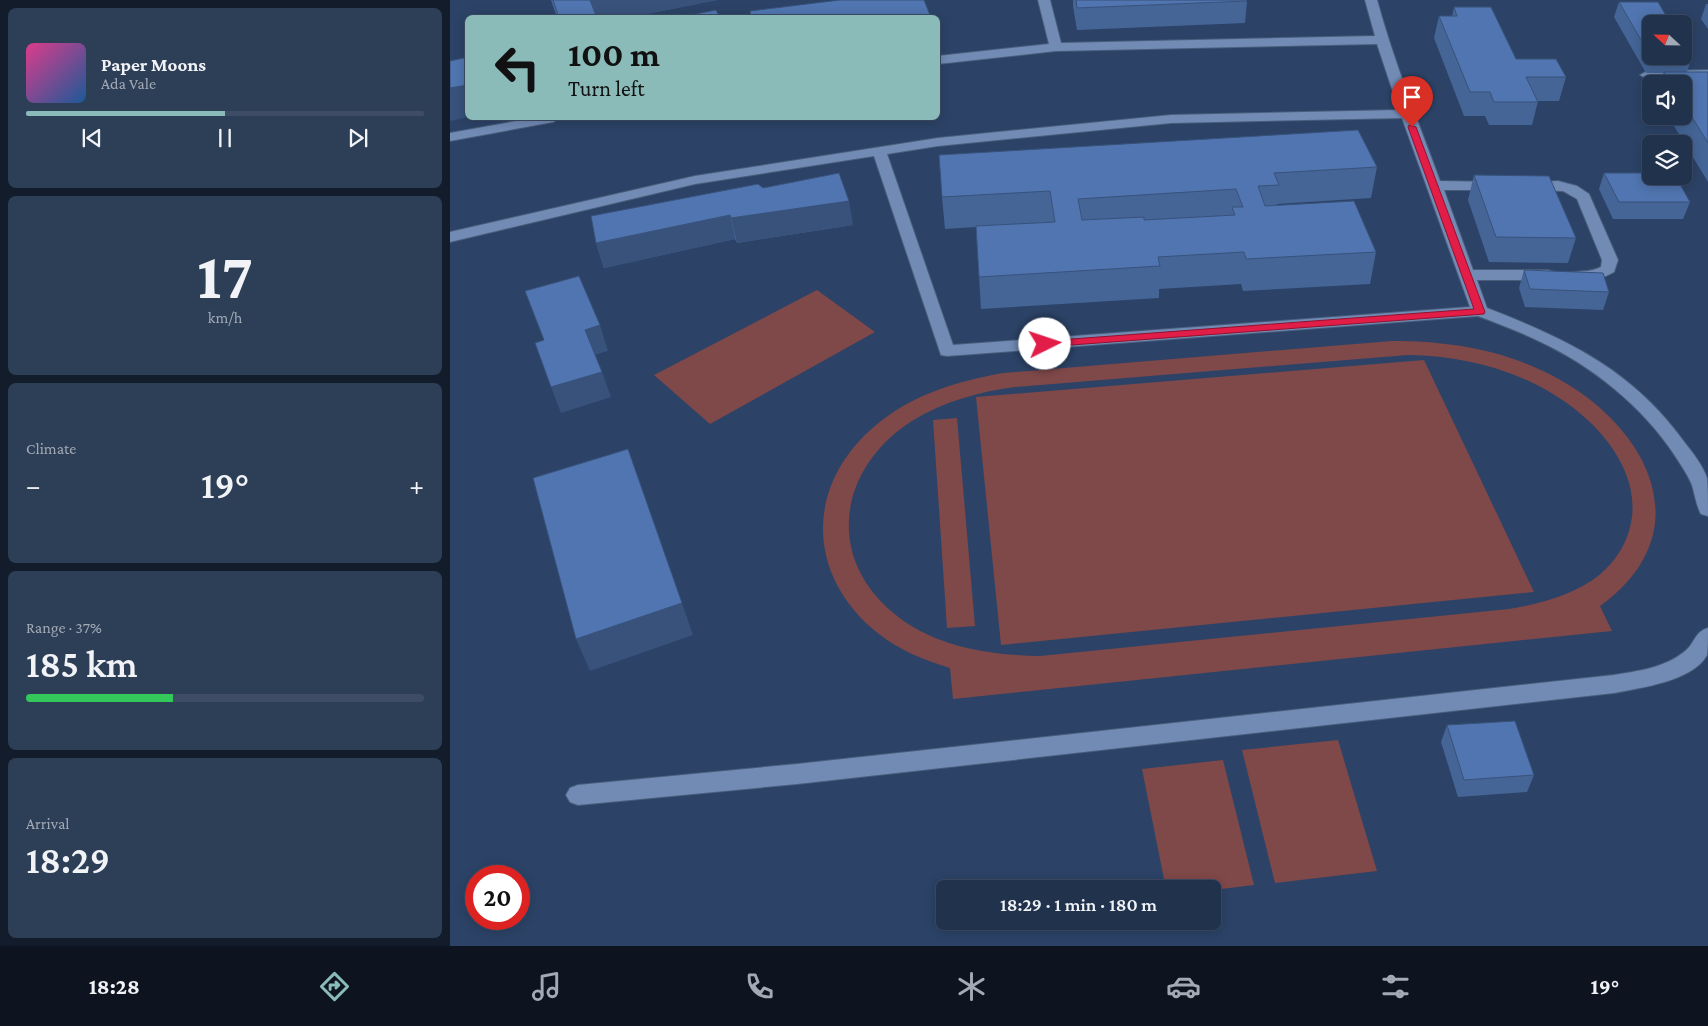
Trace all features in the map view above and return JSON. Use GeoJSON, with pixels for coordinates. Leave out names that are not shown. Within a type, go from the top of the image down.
{"type":"FeatureCollection","features":[{"type":"Feature","properties":{"kind":"lane"},"geometry":{"type":"LineString","coordinates":[[1044,0],[1056,46]]}},
{"type":"Feature","properties":{"kind":"lane"},"geometry":{"type":"LineString","coordinates":[[1371,0],[1382,40],[1407,114],[1435,185],[1480,312]]}},
{"type":"Feature","properties":{"kind":"lane"},"geometry":{"type":"LineString","coordinates":[[940,60],[1056,46],[1382,40]]}},
{"type":"Feature","properties":{"kind":"lane"},"geometry":{"type":"LineString","coordinates":[[1647,75],[1708,74]]}},
{"type":"Feature","properties":{"kind":"lane"},"geometry":{"type":"LineString","coordinates":[[450,237],[696,180],[938,142],[1171,119],[1407,114]]}},
{"type":"Feature","properties":{"kind":"lane"},"geometry":{"type":"LineString","coordinates":[[450,138],[543,120]]}},
{"type":"Feature","properties":{"kind":"lane"},"geometry":{"type":"LineString","coordinates":[[879,151],[946,351],[1480,312],[1565,347],[1604,372],[1643,404],[1676,442],[1700,481],[1708,509]]}},
{"type":"Feature","properties":{"kind":"lane"},"geometry":{"type":"LineString","coordinates":[[1435,185],[1559,186],[1576,189],[1584,197],[1610,260],[1608,269],[1596,276],[1467,275]]}},
{"type":"Feature","properties":{"kind":"lane"},"geometry":{"type":"LineString","coordinates":[[578,795],[797,774],[1614,684],[1659,676],[1668,672],[1694,658],[1708,636]]}},
{"type":"Feature","properties":{"kind":"shaded area"},"geometry":{"type":"Polygon","coordinates":[[[817,290],[875,332],[710,424],[654,375],[817,290]]]}},
{"type":"Feature","properties":{"kind":"shaded area"},"geometry":{"type":"Polygon","coordinates":[[[1392,341],[1431,342],[1488,351],[1543,371],[1578,391],[1609,416],[1633,445],[1649,477],[1656,509],[1651,543],[1633,575],[1600,606],[1612,631],[953,699],[950,668],[913,654],[887,640],[854,610],[837,584],[826,556],[823,527],[827,499],[838,471],[856,445],[881,421],[909,403],[939,390],[970,380],[1003,373],[1392,341]],[[1408,355],[1015,387],[975,395],[949,403],[912,421],[888,440],[869,462],[856,486],[850,511],[849,537],[856,563],[870,588],[891,611],[924,633],[961,647],[981,651],[1040,656],[1509,609],[1562,596],[1582,587],[1596,577],[1610,564],[1621,549],[1631,521],[1632,499],[1627,478],[1618,457],[1605,439],[1572,407],[1553,394],[1519,377],[1483,365],[1427,356],[1408,355]]]}},
{"type":"Feature","properties":{"kind":"shaded area"},"geometry":{"type":"Polygon","coordinates":[[[1424,360],[1534,592],[1001,645],[976,397],[1424,360]]]}},
{"type":"Feature","properties":{"kind":"shaded area"},"geometry":{"type":"Polygon","coordinates":[[[957,418],[975,626],[947,628],[933,420],[957,418]]]}},
{"type":"Feature","properties":{"kind":"shaded area"},"geometry":{"type":"Polygon","coordinates":[[[1338,740],[1377,871],[1275,883],[1242,750],[1338,740]]]}},
{"type":"Feature","properties":{"kind":"shaded area"},"geometry":{"type":"Polygon","coordinates":[[[1223,760],[1254,885],[1221,889],[1221,880],[1164,880],[1142,769],[1223,760]]]}},
{"type":"Feature","properties":{"kind":"building"},"geometry":{"type":"Polygon","coordinates":[[[553,0],[590,0],[596,15],[558,15],[553,0]]]}},
{"type":"Feature","properties":{"kind":"building"},"geometry":{"type":"Polygon","coordinates":[[[840,0],[924,0],[930,15],[751,15],[750,11],[840,0]]]}},
{"type":"Feature","properties":{"kind":"building"},"geometry":{"type":"Polygon","coordinates":[[[1076,0],[1246,0],[1247,1],[1077,8],[1076,0]]]}},
{"type":"Feature","properties":{"kind":"building"},"geometry":{"type":"Polygon","coordinates":[[[1619,2],[1658,2],[1666,15],[1642,15],[1642,42],[1619,2]]]}},
{"type":"Feature","properties":{"kind":"building"},"geometry":{"type":"Polygon","coordinates":[[[1454,7],[1491,7],[1516,59],[1556,59],[1566,77],[1526,77],[1538,102],[1494,102],[1490,92],[1470,92],[1439,16],[1457,16],[1454,7]]]}},
{"type":"Feature","properties":{"kind":"building"},"geometry":{"type":"Polygon","coordinates":[[[716,10],[718,15],[690,15],[716,10]]]}},
{"type":"Feature","properties":{"kind":"building"},"geometry":{"type":"Polygon","coordinates":[[[465,58],[465,86],[450,88],[450,61],[465,58]]]}},
{"type":"Feature","properties":{"kind":"building"},"geometry":{"type":"Polygon","coordinates":[[[1664,72],[1708,72],[1708,143],[1692,117],[1692,75],[1666,75],[1664,72]]]}},
{"type":"Feature","properties":{"kind":"building"},"geometry":{"type":"Polygon","coordinates":[[[1358,130],[1377,167],[1274,173],[1279,185],[1258,186],[1265,206],[1354,201],[1376,252],[1246,259],[1244,252],[1158,257],[1160,266],[979,277],[976,226],[1055,222],[1050,191],[942,197],[939,155],[1358,130]],[[1236,189],[1078,199],[1082,220],[1144,217],[1144,220],[1235,215],[1232,207],[1243,207],[1236,189]]]}},
{"type":"Feature","properties":{"kind":"building"},"geometry":{"type":"Polygon","coordinates":[[[839,173],[849,201],[731,218],[730,215],[596,243],[591,216],[758,184],[763,188],[839,173]]]}},
{"type":"Feature","properties":{"kind":"building"},"geometry":{"type":"Polygon","coordinates":[[[1604,173],[1642,173],[1642,185],[1680,185],[1690,202],[1619,202],[1604,173]]]}},
{"type":"Feature","properties":{"kind":"building"},"geometry":{"type":"Polygon","coordinates":[[[1474,175],[1549,176],[1576,238],[1496,237],[1474,175]]]}},
{"type":"Feature","properties":{"kind":"building"},"geometry":{"type":"Polygon","coordinates":[[[1524,270],[1603,273],[1609,292],[1530,289],[1524,270]]]}},
{"type":"Feature","properties":{"kind":"building"},"geometry":{"type":"Polygon","coordinates":[[[579,276],[600,325],[585,330],[602,372],[551,387],[535,343],[544,340],[525,291],[579,276]]]}},
{"type":"Feature","properties":{"kind":"building"},"geometry":{"type":"Polygon","coordinates":[[[628,449],[682,603],[576,639],[533,478],[628,449]]]}},
{"type":"Feature","properties":{"kind":"building"},"geometry":{"type":"Polygon","coordinates":[[[1515,721],[1534,775],[1464,780],[1447,725],[1515,721]]]}},
{"type":"Feature","properties":{"kind":"route"},"geometry":{"type":"LineString","coordinates":[[1045,344],[1480,312],[1412,127]]}}]}
